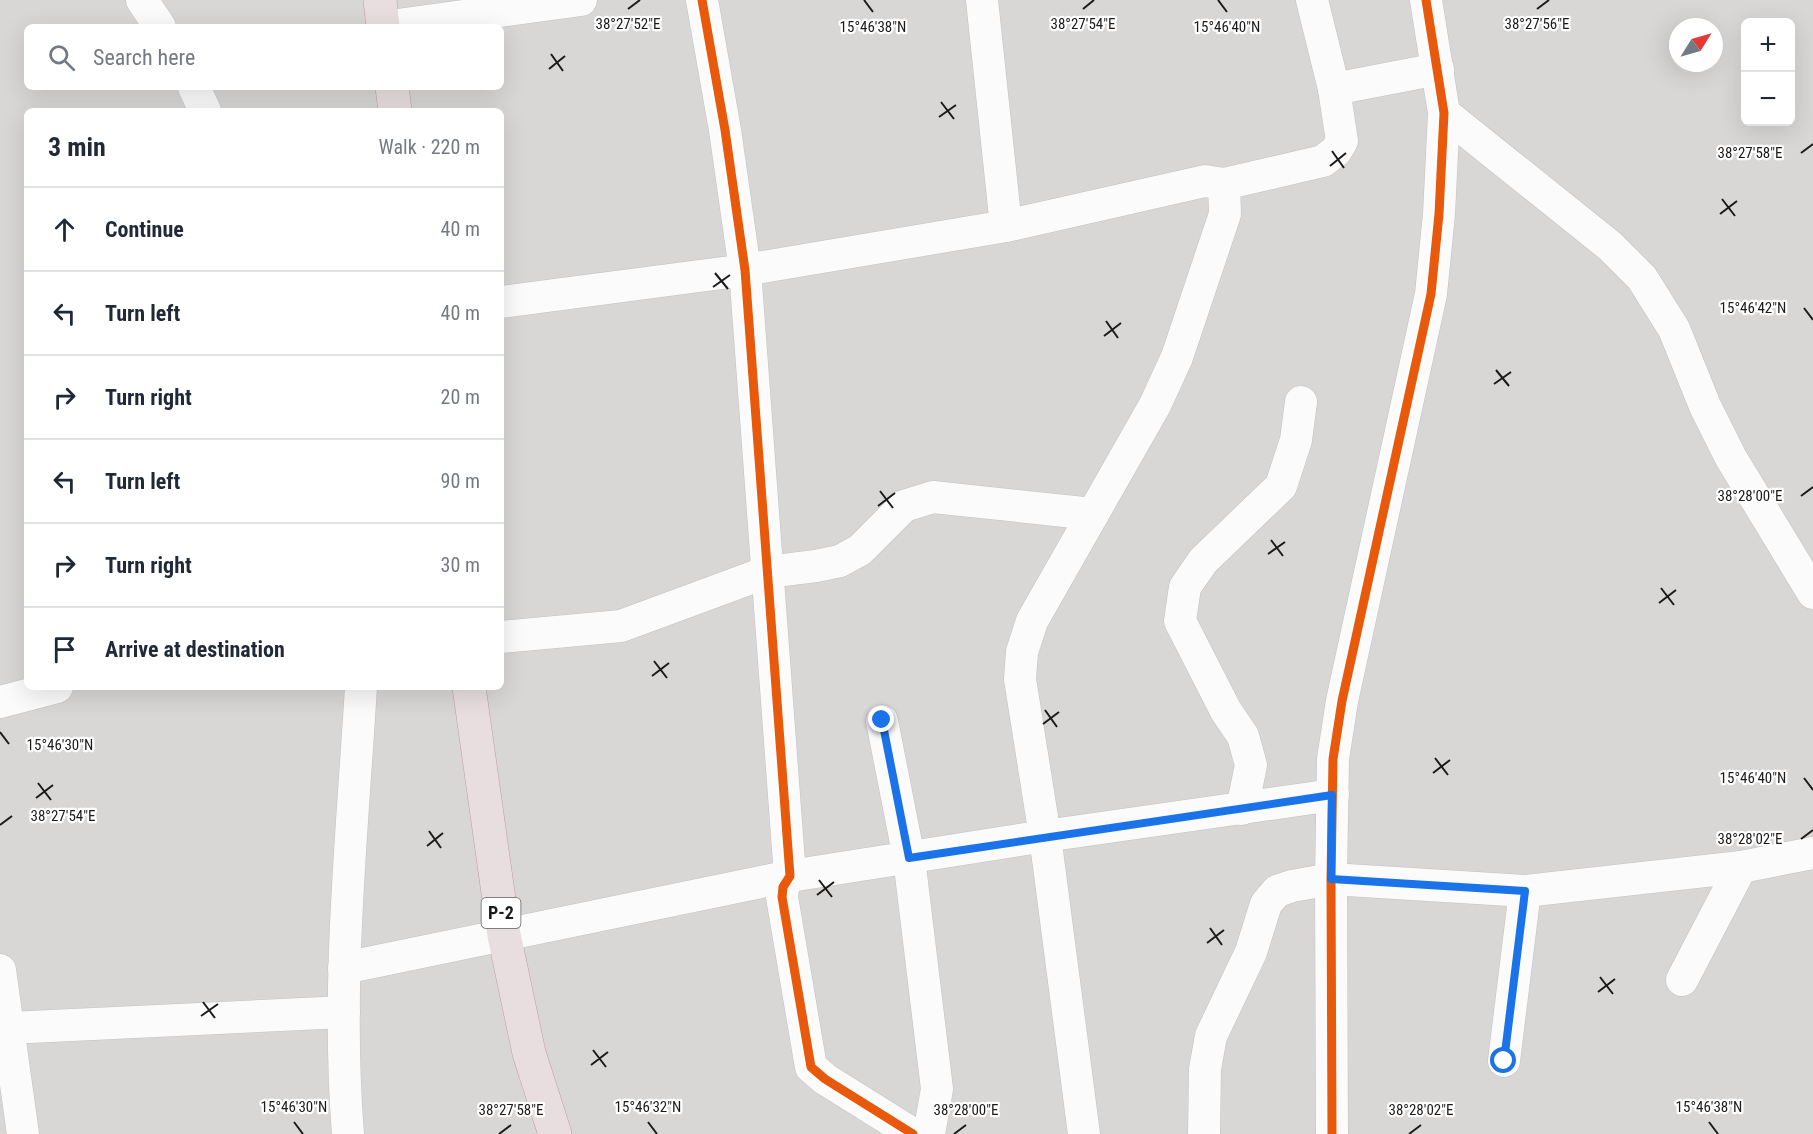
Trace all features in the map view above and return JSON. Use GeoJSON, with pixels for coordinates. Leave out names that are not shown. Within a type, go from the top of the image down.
{"type":"FeatureCollection","features":[{"type":"Feature","properties":{"kind":"highway"},"geometry":{"type":"LineString","coordinates":[[380,0],[383,24]]}},
{"type":"Feature","properties":{"kind":"highway"},"geometry":{"type":"LineString","coordinates":[[392,90],[395,108]]}},
{"type":"Feature","properties":{"kind":"highway","name":"P-2"},"geometry":{"type":"LineString","coordinates":[[469,690],[504,935],[529,1053],[555,1134]]}},
{"type":"Feature","properties":{"kind":"street"},"geometry":{"type":"LineString","coordinates":[[142,0],[158,24]]}},
{"type":"Feature","properties":{"kind":"street"},"geometry":{"type":"LineString","coordinates":[[405,24],[581,0]]}},
{"type":"Feature","properties":{"kind":"street"},"geometry":{"type":"LineString","coordinates":[[702,0],[725,130],[745,270],[790,876],[783,887],[782,897],[811,1067],[825,1079],[913,1134]]}},
{"type":"Feature","properties":{"kind":"street"},"geometry":{"type":"LineString","coordinates":[[982,0],[1006,226]]}},
{"type":"Feature","properties":{"kind":"street"},"geometry":{"type":"LineString","coordinates":[[504,302],[745,270],[1006,226],[1205,181],[1224,184],[1323,161],[1336,151],[1342,141],[1334,89],[1312,0]]}},
{"type":"Feature","properties":{"kind":"street"},"geometry":{"type":"LineString","coordinates":[[1332,1134],[1333,759],[1342,701],[1431,294],[1439,214],[1444,113],[1426,0]]}},
{"type":"Feature","properties":{"kind":"street"},"geometry":{"type":"LineString","coordinates":[[1334,89],[1438,69]]}},
{"type":"Feature","properties":{"kind":"street"},"geometry":{"type":"LineString","coordinates":[[195,90],[204,108]]}},
{"type":"Feature","properties":{"kind":"street"},"geometry":{"type":"LineString","coordinates":[[1444,113],[1610,246],[1642,278],[1674,329],[1705,406],[1731,458],[1813,593]]}},
{"type":"Feature","properties":{"kind":"street"},"geometry":{"type":"LineString","coordinates":[[1084,1134],[1045,836],[1020,680],[1022,652],[1032,621],[1155,405],[1177,357],[1225,214],[1224,184]]}},
{"type":"Feature","properties":{"kind":"street"},"geometry":{"type":"LineString","coordinates":[[1242,809],[1251,765],[1243,736],[1226,711],[1180,621],[1185,586],[1203,561],[1281,486],[1296,440],[1301,402]]}},
{"type":"Feature","properties":{"kind":"street"},"geometry":{"type":"LineString","coordinates":[[504,637],[621,626],[767,572],[840,561],[860,550],[904,506],[933,497],[1093,514]]}},
{"type":"Feature","properties":{"kind":"street"},"geometry":{"type":"LineString","coordinates":[[0,702],[46,690]]}},
{"type":"Feature","properties":{"kind":"street"},"geometry":{"type":"LineString","coordinates":[[348,1134],[343,1077],[344,968],[361,690]]}},
{"type":"Feature","properties":{"kind":"street"},"geometry":{"type":"LineString","coordinates":[[882,720],[909,858],[938,1089],[930,1134]]}},
{"type":"Feature","properties":{"kind":"street"},"geometry":{"type":"LineString","coordinates":[[344,968],[790,876],[1045,836],[1332,795]]}},
{"type":"Feature","properties":{"kind":"street"},"geometry":{"type":"LineString","coordinates":[[1204,1134],[1204,1070],[1211,1036],[1251,951],[1266,904],[1277,891],[1331,879],[1525,891],[1740,867],[1813,853]]}},
{"type":"Feature","properties":{"kind":"street"},"geometry":{"type":"LineString","coordinates":[[1682,980],[1740,867]]}},
{"type":"Feature","properties":{"kind":"street"},"geometry":{"type":"LineString","coordinates":[[1504,1061],[1525,891]]}},
{"type":"Feature","properties":{"kind":"street"},"geometry":{"type":"LineString","coordinates":[[0,970],[5,1027],[23,1134]]}},
{"type":"Feature","properties":{"kind":"street"},"geometry":{"type":"LineString","coordinates":[[5,1027],[344,1012]]}},
{"type":"Feature","properties":{"kind":"shaded area"},"geometry":{"type":"Polygon","coordinates":[[[0,0],[1813,0],[1813,1134],[0,1134],[0,0]]]}},
{"type":"Feature","properties":{"kind":"cycle path"},"geometry":{"type":"LineString","coordinates":[[702,0],[725,130],[745,270],[790,876],[783,887],[782,897],[811,1067],[825,1079],[913,1134]]}},
{"type":"Feature","properties":{"kind":"cycle path"},"geometry":{"type":"LineString","coordinates":[[1332,1134],[1333,759],[1342,701],[1431,294],[1439,214],[1444,113],[1426,0]]}},
{"type":"Feature","properties":{"kind":"route"},"geometry":{"type":"LineString","coordinates":[[882,720],[909,858],[1332,795],[1331,879],[1525,891],[1504,1061]]}}]}
